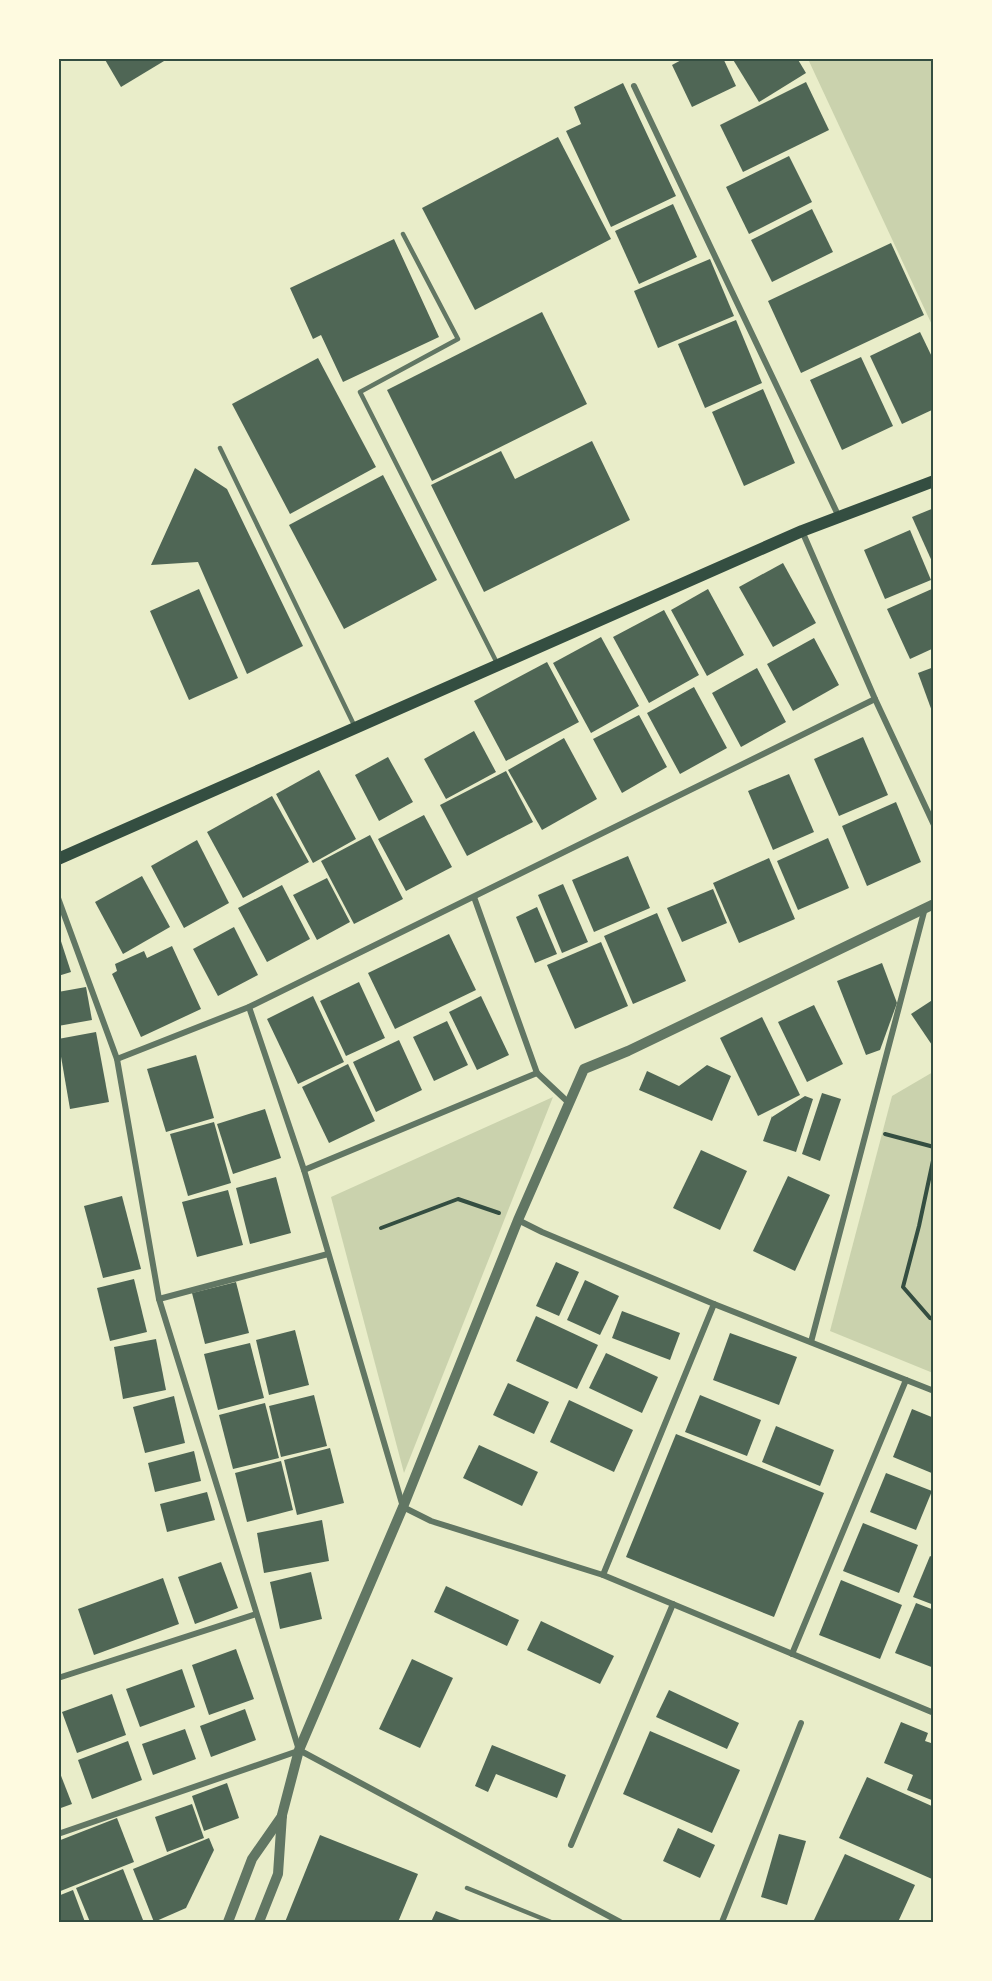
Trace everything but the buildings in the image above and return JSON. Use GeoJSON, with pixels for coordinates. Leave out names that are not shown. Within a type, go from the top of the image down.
{"type":"FeatureCollection","features":[{"type":"Feature","properties":{"kind":"main road"},"geometry":{"type":"LineString","coordinates":[[58,859],[802,531],[933,481]]}},
{"type":"Feature","properties":{"kind":"street"},"geometry":{"type":"LineString","coordinates":[[634,86],[839,518]]}},
{"type":"Feature","properties":{"kind":"street"},"geometry":{"type":"LineString","coordinates":[[802,531],[933,825]]}},
{"type":"Feature","properties":{"kind":"street"},"geometry":{"type":"LineString","coordinates":[[117,1059],[249,1007],[875,699]]}},
{"type":"Feature","properties":{"kind":"street"},"geometry":{"type":"LineString","coordinates":[[58,897],[117,1059],[159,1299],[299,1750],[616,1922]]}},
{"type":"Feature","properties":{"kind":"street"},"geometry":{"type":"LineString","coordinates":[[474,897],[537,1073],[569,1102]]}},
{"type":"Feature","properties":{"kind":"street"},"geometry":{"type":"LineString","coordinates":[[259,1923],[278,1874],[282,1815],[299,1750],[403,1507],[518,1220],[584,1069],[628,1051],[929,906]]}},
{"type":"Feature","properties":{"kind":"street"},"geometry":{"type":"LineString","coordinates":[[811,1342],[929,906]]}},
{"type":"Feature","properties":{"kind":"street"},"geometry":{"type":"LineString","coordinates":[[249,1007],[304,1170],[403,1507],[431,1521],[603,1575],[933,1713]]}},
{"type":"Feature","properties":{"kind":"street"},"geometry":{"type":"LineString","coordinates":[[304,1170],[537,1073]]}},
{"type":"Feature","properties":{"kind":"street"},"geometry":{"type":"LineString","coordinates":[[518,1220],[714,1304],[933,1391]]}},
{"type":"Feature","properties":{"kind":"street"},"geometry":{"type":"LineString","coordinates":[[159,1299],[328,1254]]}},
{"type":"Feature","properties":{"kind":"street"},"geometry":{"type":"LineString","coordinates":[[603,1575],[714,1304]]}},
{"type":"Feature","properties":{"kind":"street"},"geometry":{"type":"LineString","coordinates":[[792,1654],[906,1380]]}},
{"type":"Feature","properties":{"kind":"street"},"geometry":{"type":"LineString","coordinates":[[571,1845],[673,1604]]}},
{"type":"Feature","properties":{"kind":"street"},"geometry":{"type":"LineString","coordinates":[[58,1678],[256,1614]]}},
{"type":"Feature","properties":{"kind":"street"},"geometry":{"type":"LineString","coordinates":[[722,1923],[801,1723]]}},
{"type":"Feature","properties":{"kind":"street"},"geometry":{"type":"LineString","coordinates":[[58,1834],[299,1750]]}},
{"type":"Feature","properties":{"kind":"street"},"geometry":{"type":"LineString","coordinates":[[226,1922],[252,1859],[282,1815]]}},
{"type":"Feature","properties":{"kind":"lane"},"geometry":{"type":"LineString","coordinates":[[403,234],[458,339],[360,392],[498,665]]}},
{"type":"Feature","properties":{"kind":"lane"},"geometry":{"type":"LineString","coordinates":[[220,448],[356,729]]}},
{"type":"Feature","properties":{"kind":"lane"},"geometry":{"type":"LineString","coordinates":[[467,1888],[551,1923]]}},
{"type":"Feature","properties":{"kind":"path"},"geometry":{"type":"LineString","coordinates":[[867,1129],[933,1147]]}},
{"type":"Feature","properties":{"kind":"path"},"geometry":{"type":"LineString","coordinates":[[933,1156],[919,1226],[903,1287],[933,1319]]}},
{"type":"Feature","properties":{"kind":"path"},"geometry":{"type":"LineString","coordinates":[[381,1228],[458,1199],[518,1220]]}},
{"type":"Feature","properties":{"kind":"green space"},"geometry":{"type":"Polygon","coordinates":[[[808,59],[933,59],[933,327],[808,59]]]}},
{"type":"Feature","properties":{"kind":"green space"},"geometry":{"type":"Polygon","coordinates":[[[933,1072],[933,1373],[830,1331],[892,1096],[933,1072]]]}},
{"type":"Feature","properties":{"kind":"green space"},"geometry":{"type":"Polygon","coordinates":[[[553,1097],[404,1473],[331,1197],[553,1097]]]}}]}
